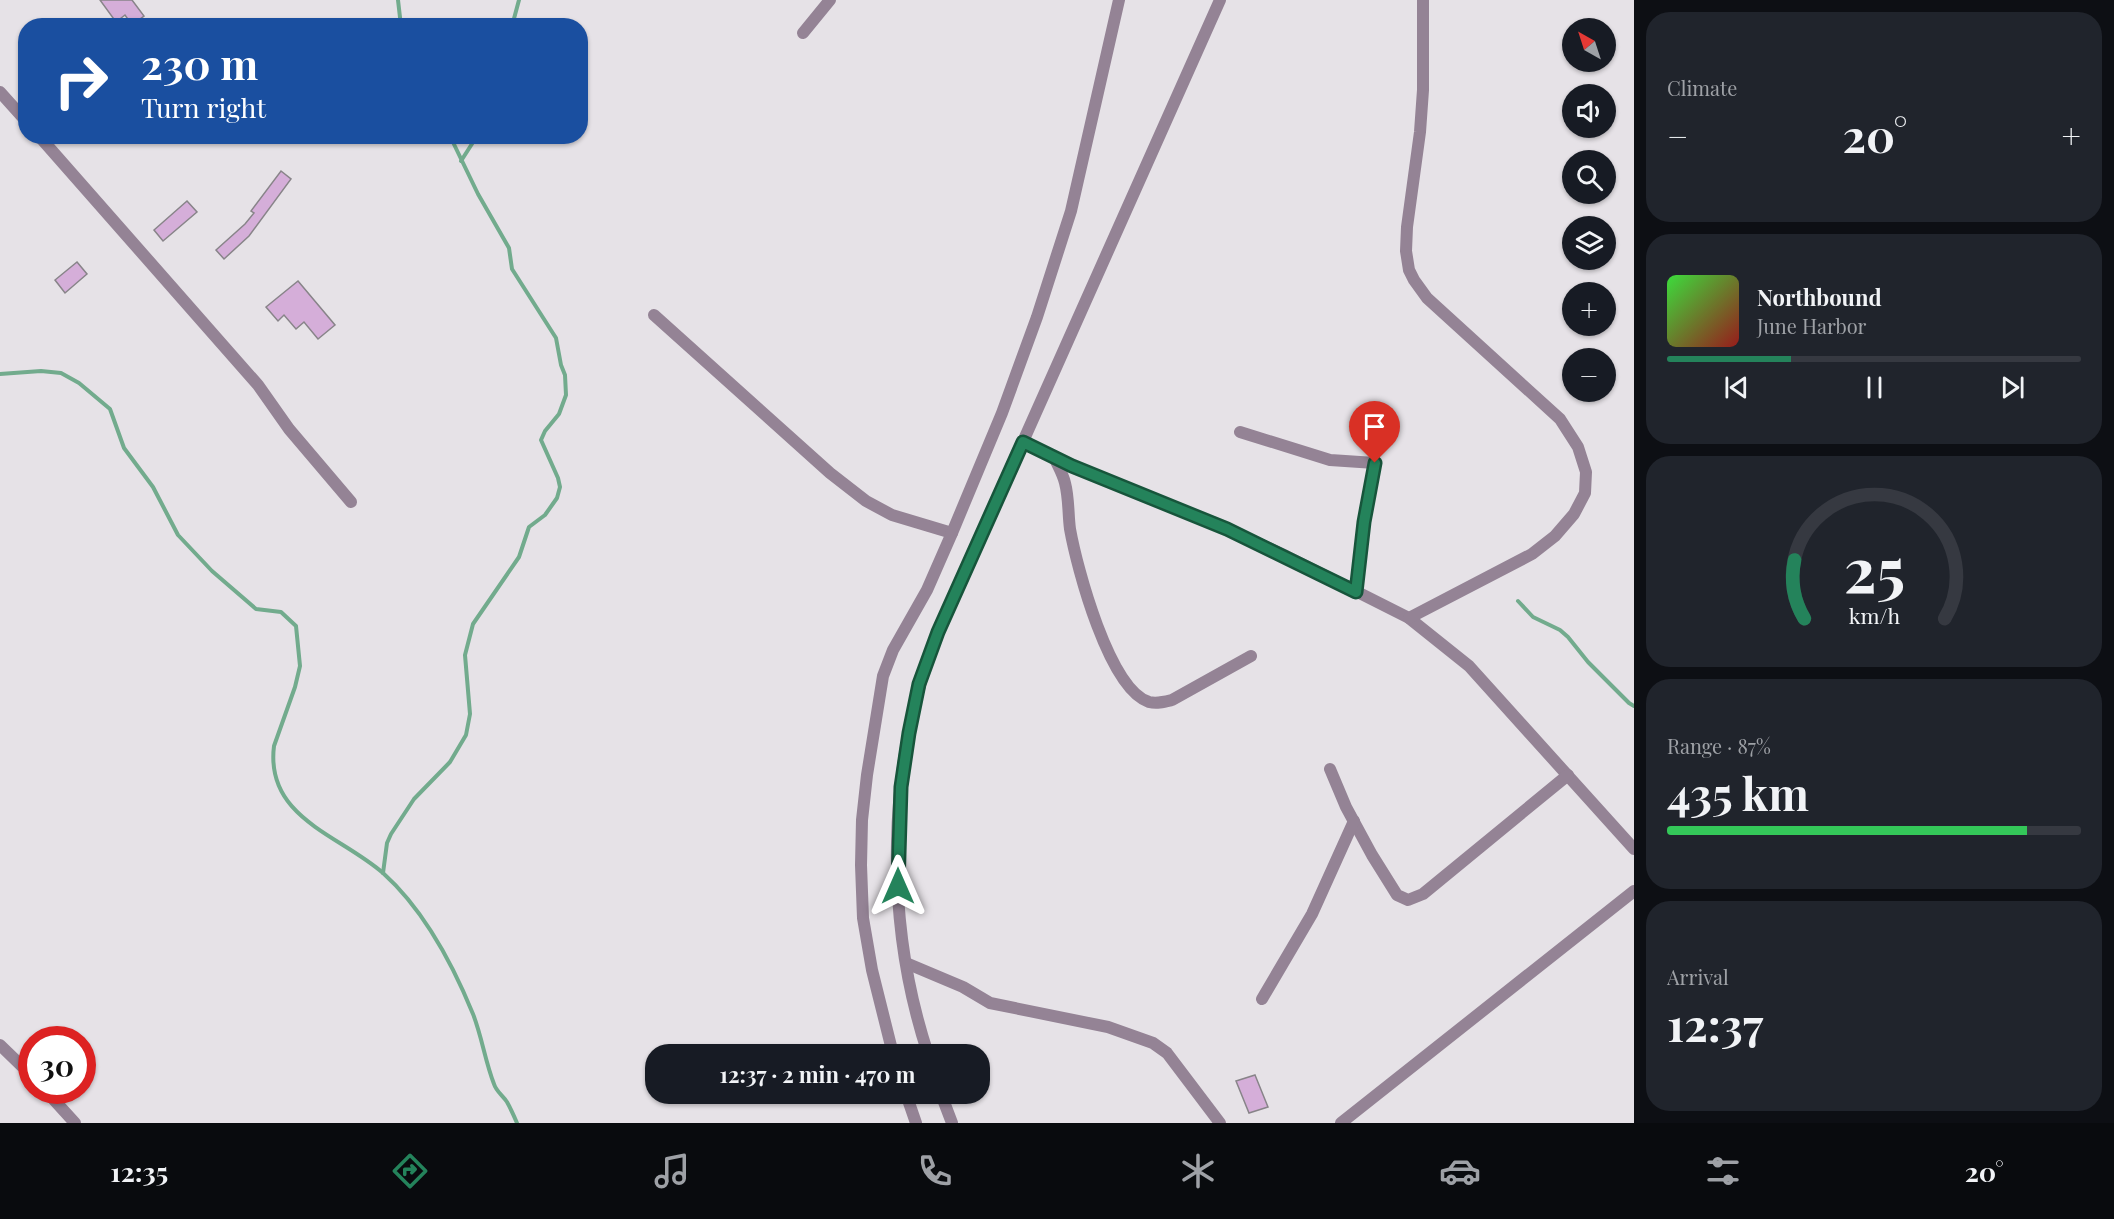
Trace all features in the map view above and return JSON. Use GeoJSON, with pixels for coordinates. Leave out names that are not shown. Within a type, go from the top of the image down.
{"type":"FeatureCollection","features":[{"type":"Feature","properties":{"kind":"street"},"geometry":{"type":"LineString","coordinates":[[803,33],[830,0]]}},
{"type":"Feature","properties":{"kind":"street"},"geometry":{"type":"LineString","coordinates":[[890,1044],[872,970],[863,918],[862,820],[865,786],[883,676],[893,650],[927,590],[952,533],[1002,413],[1037,317],[1068,221],[1119,0]]}},
{"type":"Feature","properties":{"kind":"street"},"geometry":{"type":"LineString","coordinates":[[925,1044],[909,984],[898,886],[898,819],[903,766],[919,684],[938,632],[1220,0]]}},
{"type":"Feature","properties":{"kind":"street"},"geometry":{"type":"LineString","coordinates":[[1409,618],[1532,554],[1555,536],[1574,514],[1585,493],[1586,472],[1578,447],[1560,419],[1427,298],[1409,270],[1406,251],[1407,227],[1420,132],[1423,90],[1423,0]]}},
{"type":"Feature","properties":{"kind":"street"},"geometry":{"type":"LineString","coordinates":[[0,92],[18,112]]}},
{"type":"Feature","properties":{"kind":"street"},"geometry":{"type":"LineString","coordinates":[[46,144],[243,368],[289,429],[351,502]]}},
{"type":"Feature","properties":{"kind":"street"},"geometry":{"type":"LineString","coordinates":[[654,315],[830,473],[866,501],[892,515],[952,533]]}},
{"type":"Feature","properties":{"kind":"street"},"geometry":{"type":"LineString","coordinates":[[1240,432],[1330,460],[1375,463],[1364,522],[1356,592]]}},
{"type":"Feature","properties":{"kind":"street"},"geometry":{"type":"LineString","coordinates":[[1023,442],[1227,529],[1409,618],[1469,666],[1634,849]]}},
{"type":"Feature","properties":{"kind":"street"},"geometry":{"type":"LineString","coordinates":[[1054,457],[1064,481],[1070,527],[1087,601],[1112,658],[1124,681],[1135,693],[1148,701],[1159,703],[1172,700],[1251,656]]}},
{"type":"Feature","properties":{"kind":"street"},"geometry":{"type":"LineString","coordinates":[[1330,769],[1354,820],[1397,895],[1408,900],[1423,894],[1568,776]]}},
{"type":"Feature","properties":{"kind":"street"},"geometry":{"type":"LineString","coordinates":[[1262,999],[1312,914],[1354,820]]}},
{"type":"Feature","properties":{"kind":"street"},"geometry":{"type":"LineString","coordinates":[[1341,1123],[1634,891]]}},
{"type":"Feature","properties":{"kind":"street"},"geometry":{"type":"LineString","coordinates":[[906,963],[963,987],[990,1003],[1108,1027],[1153,1043],[1167,1053],[1220,1123]]}},
{"type":"Feature","properties":{"kind":"street"},"geometry":{"type":"LineString","coordinates":[[0,1045],[18,1062]]}},
{"type":"Feature","properties":{"kind":"street"},"geometry":{"type":"LineString","coordinates":[[58,1104],[75,1123]]}},
{"type":"Feature","properties":{"kind":"street"},"geometry":{"type":"LineString","coordinates":[[909,1104],[916,1123]]}},
{"type":"Feature","properties":{"kind":"street"},"geometry":{"type":"LineString","coordinates":[[945,1104],[952,1123]]}},
{"type":"Feature","properties":{"kind":"building"},"geometry":{"type":"Polygon","coordinates":[[[100,0],[132,0],[144,16],[127,18],[125,15],[121,18],[113,18],[100,0]]]}},
{"type":"Feature","properties":{"kind":"building"},"geometry":{"type":"Polygon","coordinates":[[[281,171],[291,179],[249,236],[224,259],[216,250],[245,224],[254,213],[251,211],[281,171]]]}},
{"type":"Feature","properties":{"kind":"building"},"geometry":{"type":"Polygon","coordinates":[[[187,201],[197,212],[163,241],[154,230],[187,201]]]}},
{"type":"Feature","properties":{"kind":"building"},"geometry":{"type":"Polygon","coordinates":[[[77,262],[87,274],[65,293],[55,280],[77,262]]]}},
{"type":"Feature","properties":{"kind":"building"},"geometry":{"type":"Polygon","coordinates":[[[298,281],[335,325],[318,339],[304,322],[296,329],[284,315],[278,321],[266,307],[298,281]]]}},
{"type":"Feature","properties":{"kind":"building"},"geometry":{"type":"Polygon","coordinates":[[[1255,1075],[1268,1107],[1249,1113],[1236,1081],[1255,1075]]]}},
{"type":"Feature","properties":{"kind":"waterway"},"geometry":{"type":"LineString","coordinates":[[398,0],[400,18]]}},
{"type":"Feature","properties":{"kind":"waterway"},"geometry":{"type":"LineString","coordinates":[[514,18],[519,0]]}},
{"type":"Feature","properties":{"kind":"waterway"},"geometry":{"type":"LineString","coordinates":[[383,873],[387,843],[391,834],[414,799],[450,762],[466,735],[470,714],[465,655],[473,624],[519,557],[529,527],[545,515],[557,498],[560,487],[541,440],[545,431],[559,414],[566,395],[565,375],[556,338],[512,269],[509,248],[478,194],[454,144]]}},
{"type":"Feature","properties":{"kind":"waterway"},"geometry":{"type":"LineString","coordinates":[[461,161],[472,144]]}},
{"type":"Feature","properties":{"kind":"waterway"},"geometry":{"type":"LineString","coordinates":[[0,374],[41,371],[61,373],[79,383],[110,409],[124,448],[153,487],[178,535],[212,571],[256,609],[281,612],[296,626],[300,666],[274,746],[274,771],[281,791],[293,808],[309,822],[383,873],[398,887],[424,921],[465,995],[495,1087],[507,1102],[517,1123]]}},
{"type":"Feature","properties":{"kind":"waterway"},"geometry":{"type":"LineString","coordinates":[[1518,601],[1533,617],[1560,630],[1568,637],[1588,662],[1634,706]]}},
{"type":"Feature","properties":{"kind":"route"},"geometry":{"type":"LineString","coordinates":[[898,886],[898,810],[903,766],[919,684],[938,632],[1023,442],[1072,466],[1227,529],[1356,592],[1364,522],[1375,463]]}}]}
